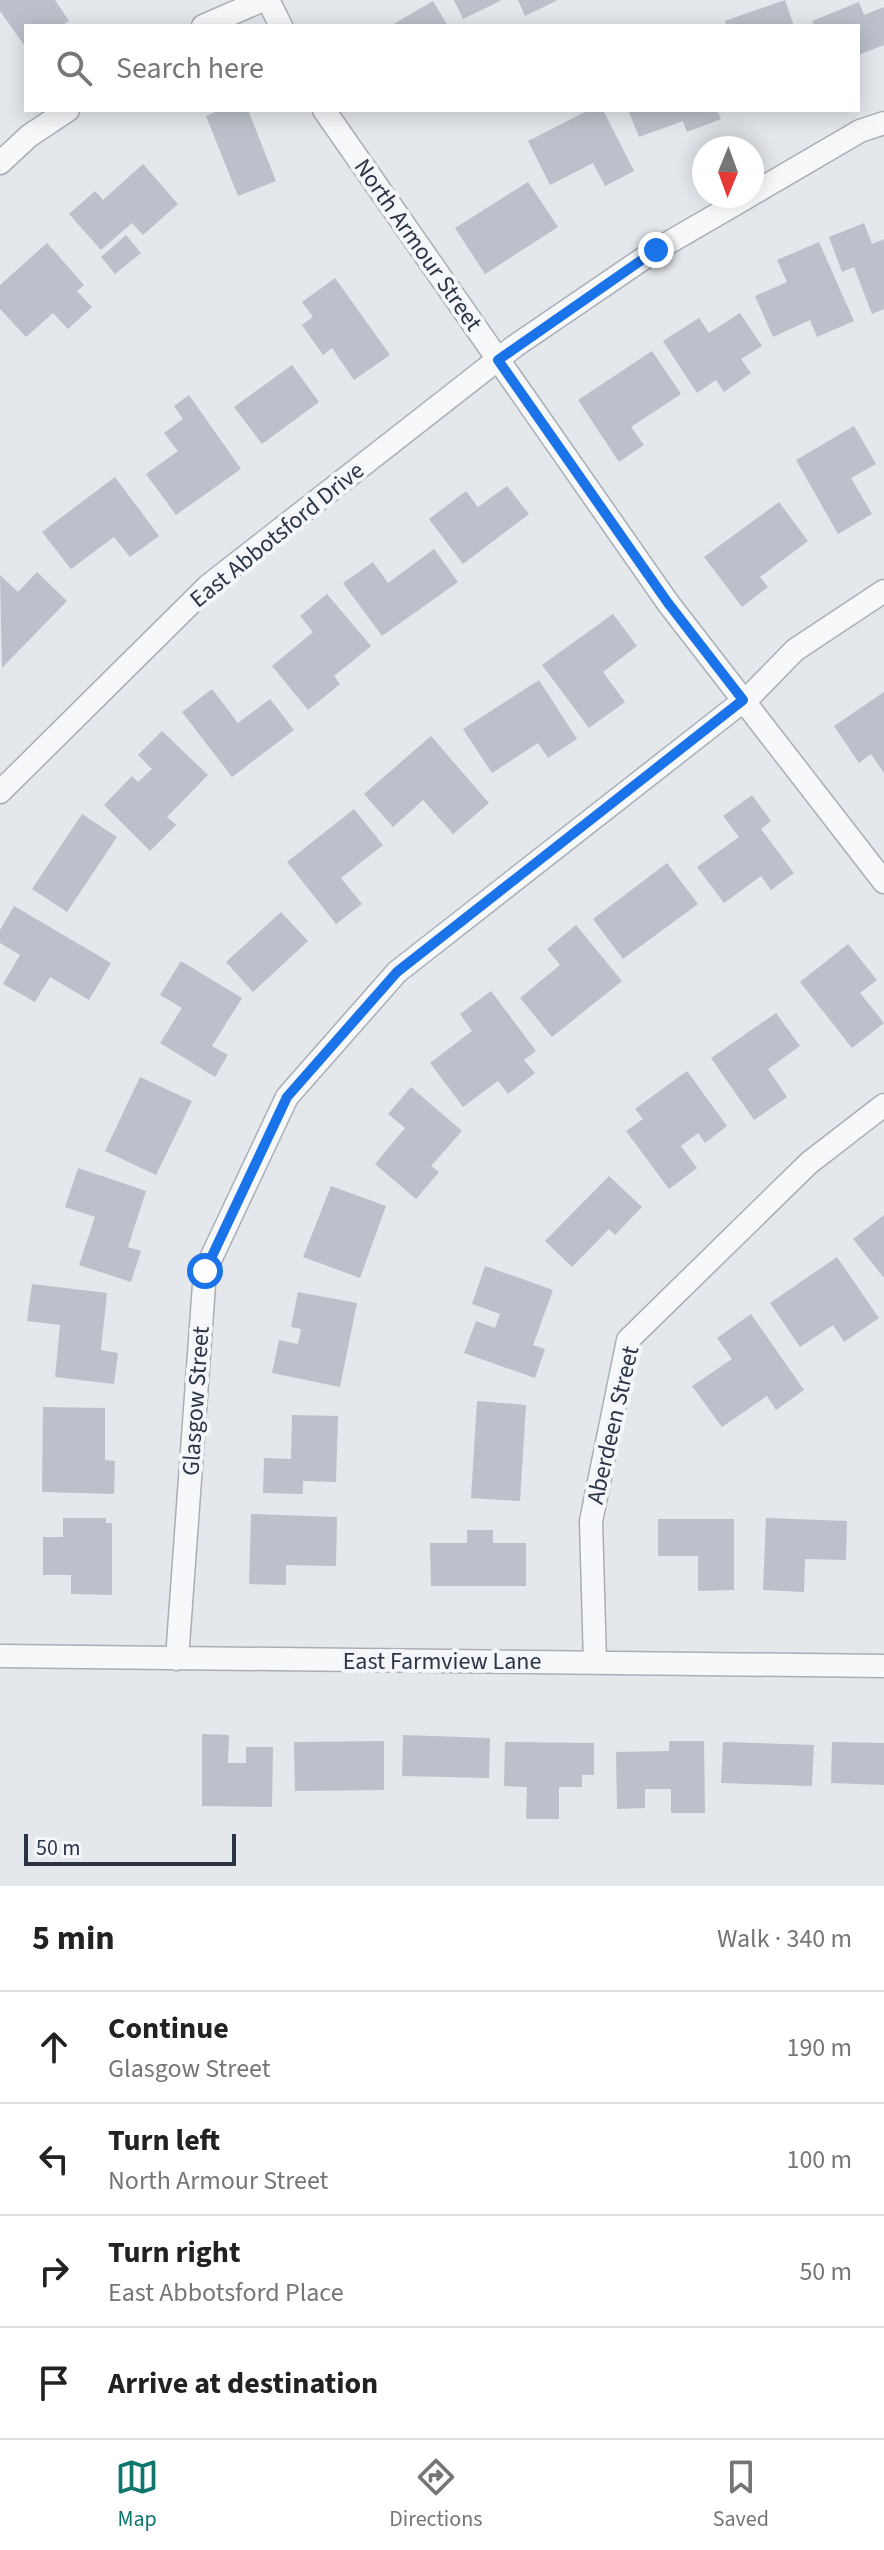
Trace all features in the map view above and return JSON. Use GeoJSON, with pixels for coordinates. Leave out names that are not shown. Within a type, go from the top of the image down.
{"type":"FeatureCollection","features":[{"type":"Feature","properties":{"kind":"street"},"geometry":{"type":"LineString","coordinates":[[208,24],[265,0],[280,24]]}},
{"type":"Feature","properties":{"kind":"street"},"geometry":{"type":"LineString","coordinates":[[0,163],[29,136],[65,112]]}},
{"type":"Feature","properties":{"kind":"street","name":"North Armour Street"},"geometry":{"type":"LineString","coordinates":[[325,112],[668,603],[884,882]]}},
{"type":"Feature","properties":{"kind":"street","name":"East Abbotsford Drive"},"geometry":{"type":"LineString","coordinates":[[764,187],[860,131],[884,123]]}},
{"type":"Feature","properties":{"kind":"street","name":"East Abbotsford Drive"},"geometry":{"type":"LineString","coordinates":[[0,792],[208,586],[498,360],[656,250],[728,208]]}},
{"type":"Feature","properties":{"kind":"street","name":"Glasgow Street"},"geometry":{"type":"LineString","coordinates":[[177,1659],[205,1271],[287,1097],[397,972],[743,700],[795,650],[884,591]]}},
{"type":"Feature","properties":{"kind":"street","name":"Aberdeen Street"},"geometry":{"type":"LineString","coordinates":[[595,1662],[591,1521],[628,1340],[809,1163],[884,1105]]}},
{"type":"Feature","properties":{"kind":"street","name":"East Farmview Lane"},"geometry":{"type":"LineString","coordinates":[[0,1656],[884,1666]]}},
{"type":"Feature","properties":{"kind":"building"},"geometry":{"type":"Polygon","coordinates":[[[0,0],[55,0],[69,21],[64,24],[24,24],[24,45],[0,11],[0,0]]]}},
{"type":"Feature","properties":{"kind":"building"},"geometry":{"type":"Polygon","coordinates":[[[454,0],[502,0],[463,19],[454,0]]]}},
{"type":"Feature","properties":{"kind":"building"},"geometry":{"type":"Polygon","coordinates":[[[518,0],[558,0],[525,16],[518,0]]]}},
{"type":"Feature","properties":{"kind":"building"},"geometry":{"type":"Polygon","coordinates":[[[785,0],[793,24],[726,24],[725,21],[785,0]]]}},
{"type":"Feature","properties":{"kind":"building"},"geometry":{"type":"Polygon","coordinates":[[[433,1],[447,24],[393,24],[433,1]]]}},
{"type":"Feature","properties":{"kind":"building"},"geometry":{"type":"Polygon","coordinates":[[[859,2],[864,15],[884,7],[884,45],[860,54],[860,24],[813,24],[812,21],[859,2]]]}},
{"type":"Feature","properties":{"kind":"building"},"geometry":{"type":"Polygon","coordinates":[[[215,112],[249,112],[276,181],[238,196],[206,116],[215,112]]]}},
{"type":"Feature","properties":{"kind":"building"},"geometry":{"type":"Polygon","coordinates":[[[585,112],[604,112],[634,171],[605,186],[593,163],[550,185],[528,141],[585,112]]]}},
{"type":"Feature","properties":{"kind":"building"},"geometry":{"type":"Polygon","coordinates":[[[629,112],[718,112],[721,119],[687,132],[683,121],[639,137],[629,112]]]}},
{"type":"Feature","properties":{"kind":"building"},"geometry":{"type":"Polygon","coordinates":[[[143,164],[178,204],[143,235],[132,223],[101,250],[69,214],[95,191],[103,200],[143,164]]]}},
{"type":"Feature","properties":{"kind":"building"},"geometry":{"type":"Polygon","coordinates":[[[528,182],[558,227],[485,274],[455,228],[528,182]]]}},
{"type":"Feature","properties":{"kind":"building"},"geometry":{"type":"Polygon","coordinates":[[[864,223],[872,244],[884,239],[884,309],[872,314],[854,267],[842,272],[829,237],[864,223]]]}},
{"type":"Feature","properties":{"kind":"building"},"geometry":{"type":"Polygon","coordinates":[[[126,235],[141,253],[115,274],[101,257],[126,235]]]}},
{"type":"Feature","properties":{"kind":"building"},"geometry":{"type":"Polygon","coordinates":[[[819,242],[854,321],[817,337],[810,320],[773,337],[755,296],[787,282],[777,260],[819,242]]]}},
{"type":"Feature","properties":{"kind":"building"},"geometry":{"type":"Polygon","coordinates":[[[47,243],[84,285],[77,291],[92,307],[68,329],[53,313],[26,337],[0,309],[0,285],[47,243]]]}},
{"type":"Feature","properties":{"kind":"building"},"geometry":{"type":"Polygon","coordinates":[[[335,278],[390,355],[354,380],[332,348],[323,355],[302,325],[313,317],[302,302],[335,278]]]}},
{"type":"Feature","properties":{"kind":"building"},"geometry":{"type":"Polygon","coordinates":[[[740,313],[762,346],[741,359],[751,373],[724,392],[716,380],[697,393],[663,341],[699,318],[709,333],[740,313]]]}},
{"type":"Feature","properties":{"kind":"building"},"geometry":{"type":"Polygon","coordinates":[[[652,351],[681,394],[631,427],[644,445],[619,462],[578,400],[652,351]]]}},
{"type":"Feature","properties":{"kind":"building"},"geometry":{"type":"Polygon","coordinates":[[[292,365],[319,402],[262,444],[234,407],[292,365]]]}},
{"type":"Feature","properties":{"kind":"building"},"geometry":{"type":"Polygon","coordinates":[[[189,395],[241,469],[176,515],[146,474],[178,451],[164,433],[183,419],[174,406],[189,395]]]}},
{"type":"Feature","properties":{"kind":"building"},"geometry":{"type":"Polygon","coordinates":[[[854,426],[876,464],[851,478],[872,514],[838,534],[796,460],[854,426]]]}},
{"type":"Feature","properties":{"kind":"building"},"geometry":{"type":"Polygon","coordinates":[[[115,477],[159,536],[130,557],[114,537],[71,569],[42,532],[115,477]]]}},
{"type":"Feature","properties":{"kind":"building"},"geometry":{"type":"Polygon","coordinates":[[[507,486],[529,514],[463,564],[429,519],[466,491],[478,507],[507,486]]]}},
{"type":"Feature","properties":{"kind":"building"},"geometry":{"type":"Polygon","coordinates":[[[779,502],[808,541],[760,577],[768,587],[742,607],[704,557],[779,502]]]}},
{"type":"Feature","properties":{"kind":"building"},"geometry":{"type":"Polygon","coordinates":[[[434,549],[458,582],[382,636],[343,583],[373,562],[388,583],[434,549]]]}},
{"type":"Feature","properties":{"kind":"building"},"geometry":{"type":"Polygon","coordinates":[[[37,572],[67,601],[2,668],[0,575],[18,592],[37,572]]]}},
{"type":"Feature","properties":{"kind":"building"},"geometry":{"type":"Polygon","coordinates":[[[327,594],[371,646],[334,676],[340,684],[308,710],[272,666],[313,632],[300,616],[327,594]]]}},
{"type":"Feature","properties":{"kind":"building"},"geometry":{"type":"Polygon","coordinates":[[[613,614],[637,646],[603,672],[625,702],[589,728],[542,665],[613,614]]]}},
{"type":"Feature","properties":{"kind":"building"},"geometry":{"type":"Polygon","coordinates":[[[539,680],[577,739],[548,758],[538,743],[492,773],[463,729],[539,680]]]}},
{"type":"Feature","properties":{"kind":"building"},"geometry":{"type":"Polygon","coordinates":[[[212,689],[238,723],[270,699],[294,730],[232,777],[182,712],[212,689]]]}},
{"type":"Feature","properties":{"kind":"building"},"geometry":{"type":"Polygon","coordinates":[[[884,692],[884,773],[871,754],[859,763],[834,726],[884,692]]]}},
{"type":"Feature","properties":{"kind":"building"},"geometry":{"type":"Polygon","coordinates":[[[162,731],[208,775],[167,817],[176,825],[150,851],[104,805],[132,776],[138,782],[152,769],[138,755],[162,731]]]}},
{"type":"Feature","properties":{"kind":"building"},"geometry":{"type":"Polygon","coordinates":[[[431,736],[489,803],[453,834],[423,800],[393,827],[364,794],[431,736]]]}},
{"type":"Feature","properties":{"kind":"building"},"geometry":{"type":"Polygon","coordinates":[[[752,795],[771,821],[761,829],[794,873],[771,890],[761,876],[724,903],[697,867],[739,837],[723,816],[752,795]]]}},
{"type":"Feature","properties":{"kind":"building"},"geometry":{"type":"Polygon","coordinates":[[[354,809],[383,845],[341,878],[362,904],[336,924],[287,862],[354,809]]]}},
{"type":"Feature","properties":{"kind":"building"},"geometry":{"type":"Polygon","coordinates":[[[82,814],[117,837],[67,912],[32,889],[82,814]]]}},
{"type":"Feature","properties":{"kind":"building"},"geometry":{"type":"Polygon","coordinates":[[[667,863],[698,904],[623,959],[593,919],[667,863]]]}},
{"type":"Feature","properties":{"kind":"building"},"geometry":{"type":"Polygon","coordinates":[[[14,906],[111,963],[89,1000],[50,977],[35,1002],[3,984],[20,955],[0,943],[0,930],[14,906]]]}},
{"type":"Feature","properties":{"kind":"building"},"geometry":{"type":"Polygon","coordinates":[[[281,912],[308,941],[253,992],[226,962],[281,912]]]}},
{"type":"Feature","properties":{"kind":"building"},"geometry":{"type":"Polygon","coordinates":[[[576,925],[622,981],[552,1037],[520,998],[560,965],[547,949],[576,925]]]}},
{"type":"Feature","properties":{"kind":"building"},"geometry":{"type":"Polygon","coordinates":[[[848,944],[877,980],[860,993],[884,1023],[852,1048],[800,982],[848,944]]]}},
{"type":"Feature","properties":{"kind":"building"},"geometry":{"type":"Polygon","coordinates":[[[181,961],[242,998],[212,1046],[228,1055],[215,1077],[160,1043],[182,1008],[160,995],[181,961]]]}},
{"type":"Feature","properties":{"kind":"building"},"geometry":{"type":"Polygon","coordinates":[[[491,991],[536,1051],[524,1060],[535,1073],[508,1094],[498,1081],[463,1107],[430,1063],[472,1031],[460,1014],[491,991]]]}},
{"type":"Feature","properties":{"kind":"building"},"geometry":{"type":"Polygon","coordinates":[[[776,1013],[800,1046],[768,1069],[787,1097],[754,1120],[711,1058],[776,1013]]]}},
{"type":"Feature","properties":{"kind":"building"},"geometry":{"type":"Polygon","coordinates":[[[687,1071],[727,1126],[705,1143],[698,1133],[681,1146],[697,1168],[669,1189],[626,1131],[643,1119],[635,1109],[687,1071]]]}},
{"type":"Feature","properties":{"kind":"building"},"geometry":{"type":"Polygon","coordinates":[[[140,1077],[192,1101],[156,1175],[105,1151],[140,1077]]]}},
{"type":"Feature","properties":{"kind":"building"},"geometry":{"type":"Polygon","coordinates":[[[411,1087],[462,1131],[431,1166],[439,1172],[416,1199],[375,1164],[405,1128],[388,1114],[411,1087]]]}},
{"type":"Feature","properties":{"kind":"building"},"geometry":{"type":"Polygon","coordinates":[[[78,1168],[146,1191],[128,1247],[141,1251],[131,1282],[79,1265],[95,1217],[65,1207],[78,1168]]]}},
{"type":"Feature","properties":{"kind":"building"},"geometry":{"type":"Polygon","coordinates":[[[609,1176],[642,1207],[615,1235],[609,1229],[572,1267],[545,1241],[609,1176]]]}},
{"type":"Feature","properties":{"kind":"building"},"geometry":{"type":"Polygon","coordinates":[[[331,1186],[386,1206],[360,1278],[303,1257],[331,1186]]]}},
{"type":"Feature","properties":{"kind":"building"},"geometry":{"type":"Polygon","coordinates":[[[884,1215],[884,1278],[853,1239],[884,1215]]]}},
{"type":"Feature","properties":{"kind":"building"},"geometry":{"type":"Polygon","coordinates":[[[837,1257],[879,1318],[844,1342],[833,1325],[800,1347],[770,1303],[837,1257]]]}},
{"type":"Feature","properties":{"kind":"building"},"geometry":{"type":"Polygon","coordinates":[[[485,1266],[553,1290],[533,1345],[545,1349],[535,1378],[464,1353],[476,1321],[495,1328],[500,1314],[472,1304],[485,1266]]]}},
{"type":"Feature","properties":{"kind":"building"},"geometry":{"type":"Polygon","coordinates":[[[32,1284],[107,1293],[101,1350],[118,1353],[114,1384],[55,1377],[60,1325],[27,1321],[32,1284]]]}},
{"type":"Feature","properties":{"kind":"building"},"geometry":{"type":"Polygon","coordinates":[[[298,1292],[357,1303],[340,1387],[272,1373],[279,1340],[298,1344],[301,1329],[291,1327],[298,1292]]]}},
{"type":"Feature","properties":{"kind":"building"},"geometry":{"type":"Polygon","coordinates":[[[751,1314],[804,1390],[776,1410],[767,1396],[722,1427],[692,1386],[732,1359],[717,1338],[751,1314]]]}},
{"type":"Feature","properties":{"kind":"building"},"geometry":{"type":"Polygon","coordinates":[[[477,1401],[526,1405],[520,1501],[471,1498],[477,1401]]]}},
{"type":"Feature","properties":{"kind":"building"},"geometry":{"type":"Polygon","coordinates":[[[43,1407],[105,1408],[105,1460],[115,1461],[114,1494],[42,1492],[43,1407]]]}},
{"type":"Feature","properties":{"kind":"building"},"geometry":{"type":"Polygon","coordinates":[[[292,1415],[338,1416],[336,1482],[303,1481],[303,1494],[263,1493],[264,1458],[291,1459],[292,1415]]]}},
{"type":"Feature","properties":{"kind":"building"},"geometry":{"type":"Polygon","coordinates":[[[251,1514],[337,1517],[336,1566],[286,1565],[286,1585],[249,1584],[251,1514]]]}},
{"type":"Feature","properties":{"kind":"building"},"geometry":{"type":"Polygon","coordinates":[[[63,1518],[106,1518],[106,1523],[112,1523],[112,1595],[71,1594],[71,1575],[43,1575],[43,1537],[63,1537],[63,1518]]]}},
{"type":"Feature","properties":{"kind":"building"},"geometry":{"type":"Polygon","coordinates":[[[766,1518],[847,1521],[846,1560],[805,1559],[804,1592],[763,1590],[766,1518]]]}},
{"type":"Feature","properties":{"kind":"building"},"geometry":{"type":"Polygon","coordinates":[[[658,1519],[734,1519],[734,1590],[698,1591],[698,1556],[658,1556],[658,1519]]]}},
{"type":"Feature","properties":{"kind":"building"},"geometry":{"type":"Polygon","coordinates":[[[467,1530],[493,1530],[493,1543],[526,1543],[526,1586],[431,1586],[430,1543],[467,1543],[467,1530]]]}},
{"type":"Feature","properties":{"kind":"building"},"geometry":{"type":"Polygon","coordinates":[[[202,1734],[229,1735],[228,1763],[246,1763],[246,1747],[273,1747],[272,1807],[202,1806],[202,1734]]]}},
{"type":"Feature","properties":{"kind":"building"},"geometry":{"type":"Polygon","coordinates":[[[403,1735],[490,1738],[489,1778],[402,1776],[403,1735]]]}},
{"type":"Feature","properties":{"kind":"building"},"geometry":{"type":"Polygon","coordinates":[[[384,1741],[384,1790],[295,1791],[294,1742],[384,1741]]]}},
{"type":"Feature","properties":{"kind":"building"},"geometry":{"type":"Polygon","coordinates":[[[669,1741],[704,1741],[705,1813],[671,1813],[671,1789],[645,1789],[645,1808],[617,1809],[616,1752],[669,1751],[669,1741]]]}},
{"type":"Feature","properties":{"kind":"building"},"geometry":{"type":"Polygon","coordinates":[[[505,1742],[594,1743],[594,1775],[582,1775],[582,1787],[559,1787],[559,1819],[526,1819],[527,1787],[504,1786],[505,1742]]]}},
{"type":"Feature","properties":{"kind":"building"},"geometry":{"type":"Polygon","coordinates":[[[723,1742],[814,1745],[812,1786],[721,1783],[723,1742]]]}},
{"type":"Feature","properties":{"kind":"building"},"geometry":{"type":"Polygon","coordinates":[[[832,1742],[884,1743],[884,1785],[831,1783],[832,1742]]]}},
{"type":"Feature","properties":{"kind":"route"},"geometry":{"type":"LineString","coordinates":[[205,1271],[287,1097],[397,972],[743,700],[668,603],[498,360],[656,250]]}}]}
